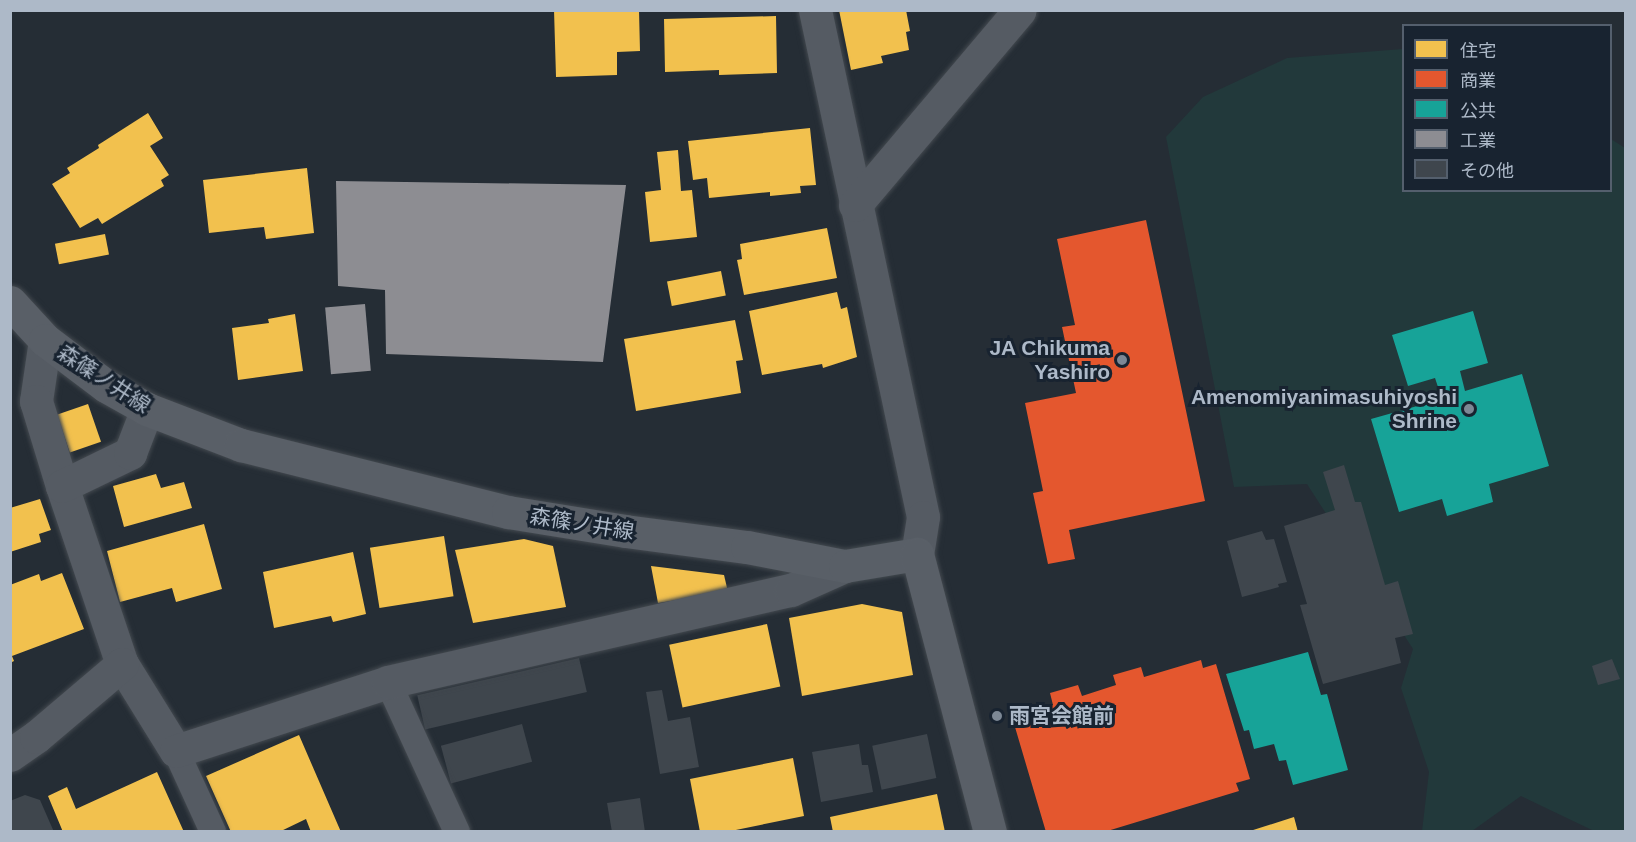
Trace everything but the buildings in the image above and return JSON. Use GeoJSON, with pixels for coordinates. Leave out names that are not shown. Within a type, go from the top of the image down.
{"type":"FeatureCollection","features":[{"type":"Feature","properties":{"kind":"main road","name":"森篠ノ井線"},"geometry":{"type":"LineString","coordinates":[[10,302],[45,340],[106,386],[147,409],[241,445],[508,512],[625,531],[747,547],[845,566],[917,554]]}},
{"type":"Feature","properties":{"kind":"main road"},"geometry":{"type":"LineString","coordinates":[[917,554],[990,831]]}},
{"type":"Feature","properties":{"kind":"street"},"geometry":{"type":"LineString","coordinates":[[814,10],[923,517],[917,554]]}},
{"type":"Feature","properties":{"kind":"street"},"geometry":{"type":"LineString","coordinates":[[855,205],[1020,10]]}},
{"type":"Feature","properties":{"kind":"street"},"geometry":{"type":"LineString","coordinates":[[45,340],[36,401],[62,486],[122,664],[176,751],[388,682],[791,590],[845,566]]}},
{"type":"Feature","properties":{"kind":"street"},"geometry":{"type":"LineString","coordinates":[[62,486],[130,453],[147,409]]}},
{"type":"Feature","properties":{"kind":"street"},"geometry":{"type":"LineString","coordinates":[[10,755],[36,737],[122,664]]}},
{"type":"Feature","properties":{"kind":"lane"},"geometry":{"type":"LineString","coordinates":[[388,682],[457,831]]}},
{"type":"Feature","properties":{"kind":"lane"},"geometry":{"type":"LineString","coordinates":[[176,751],[213,831]]}},
{"type":"Feature","properties":{"kind":"green space"},"geometry":{"type":"Polygon","coordinates":[[[1402,49],[1402,192],[1612,192],[1612,140],[1625,148],[1625,831],[1594,831],[1521,796],[1472,831],[1422,831],[1429,772],[1401,688],[1413,649],[1307,484],[1234,487],[1166,137],[1203,97],[1287,58],[1402,49]]]}},
{"type":"Feature","properties":{"kind":"place","name":"JA Chikuma Yashiro"},"geometry":{"type":"Point","coordinates":[1122,360]}},
{"type":"Feature","properties":{"kind":"place","name":"Amenomiyanimasuhiyoshi Shrine"},"geometry":{"type":"Point","coordinates":[1469,409]}},
{"type":"Feature","properties":{"kind":"place","name":"雨宮会館前"},"geometry":{"type":"Point","coordinates":[997,716]}}]}
